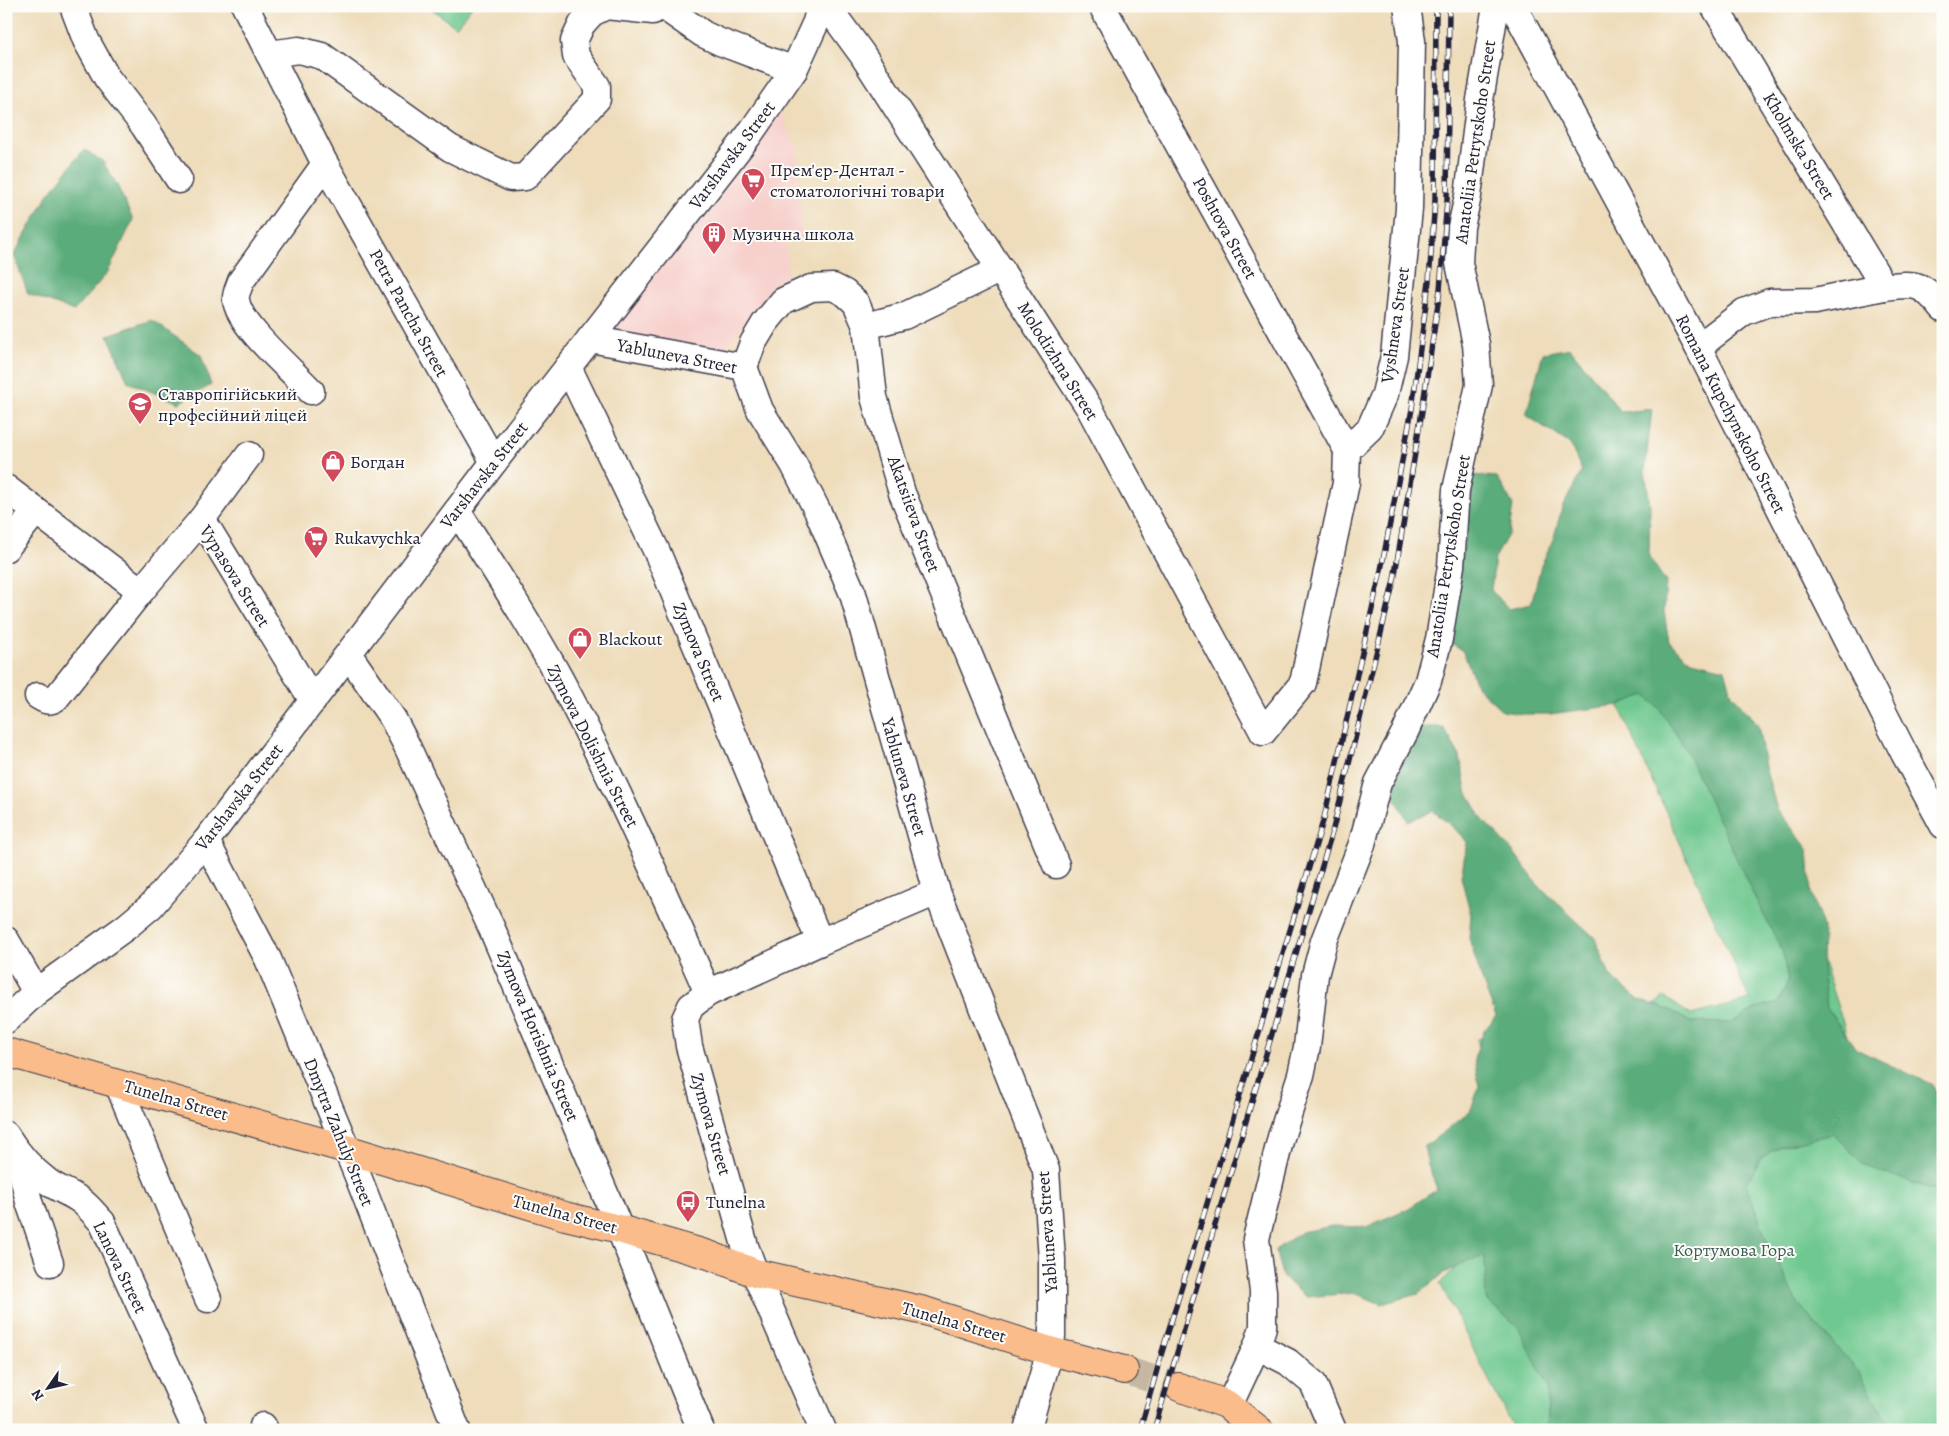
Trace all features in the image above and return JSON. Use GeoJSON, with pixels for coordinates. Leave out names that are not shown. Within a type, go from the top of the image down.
{"type":"FeatureCollection","features":[{"type":"Feature","properties":{"kind":"main road","name":"Tunelna Street"},"geometry":{"type":"LineString","coordinates":[[6,1052],[346,1149],[565,1216],[620,1229],[709,1255],[755,1273],[924,1311],[1050,1351],[1124,1370]]}},
{"type":"Feature","properties":{"kind":"main road"},"geometry":{"type":"LineString","coordinates":[[1178,1387],[1226,1404],[1259,1430]]}},
{"type":"Feature","properties":{"kind":"street"},"geometry":{"type":"LineString","coordinates":[[73,6],[86,40],[107,78],[144,126],[179,180]]}},
{"type":"Feature","properties":{"kind":"street","name":"Petra Pancha Street"},"geometry":{"type":"LineString","coordinates":[[244,6],[325,164],[494,462]]}},
{"type":"Feature","properties":{"kind":"street"},"geometry":{"type":"LineString","coordinates":[[268,54],[299,50],[322,56],[450,148],[511,178],[525,177],[598,99],[597,86],[576,56],[574,41],[582,24],[592,13],[606,6],[653,11],[661,6],[703,34],[794,70]]}},
{"type":"Feature","properties":{"kind":"street","name":"Varshavska Street"},"geometry":{"type":"LineString","coordinates":[[6,1020],[36,992],[126,927],[151,906],[206,841],[494,462],[749,135],[794,70],[816,22],[820,6]]}},
{"type":"Feature","properties":{"kind":"street","name":"Molodizhna Street"},"geometry":{"type":"LineString","coordinates":[[827,6],[862,54],[1090,409],[1263,732],[1303,683],[1346,483],[1347,450]]}},
{"type":"Feature","properties":{"kind":"street","name":"Poshtova Street"},"geometry":{"type":"LineString","coordinates":[[1102,6],[1347,450]]}},
{"type":"Feature","properties":{"kind":"street","name":"Vyshneva Street"},"geometry":{"type":"LineString","coordinates":[[1347,450],[1370,428],[1385,394],[1394,356],[1409,209],[1412,41],[1407,6]]}},
{"type":"Feature","properties":{"kind":"street","name":"Anatoliia Petrytskoho Street"},"geometry":{"type":"LineString","coordinates":[[1226,1404],[1234,1395],[1257,1346],[1263,1327],[1263,1290],[1256,1239],[1281,1137],[1301,1074],[1307,1047],[1315,975],[1324,942],[1362,844],[1378,783],[1405,732],[1428,681],[1439,639],[1451,566],[1456,490],[1478,385],[1476,344],[1459,263],[1461,227],[1468,196],[1480,100],[1496,6]]}},
{"type":"Feature","properties":{"kind":"street","name":"Romana Kupchynskoho Street"},"geometry":{"type":"LineString","coordinates":[[1512,6],[1698,347],[1904,753],[1943,825]]}},
{"type":"Feature","properties":{"kind":"street","name":"Kholmska Street"},"geometry":{"type":"LineString","coordinates":[[1714,6],[1884,286]]}},
{"type":"Feature","properties":{"kind":"street"},"geometry":{"type":"LineString","coordinates":[[312,390],[248,326],[239,312],[235,297],[242,281],[325,164]]}},
{"type":"Feature","properties":{"kind":"street"},"geometry":{"type":"LineString","coordinates":[[866,326],[904,316],[1000,269]]}},
{"type":"Feature","properties":{"kind":"street"},"geometry":{"type":"LineString","coordinates":[[1698,347],[1744,312],[1770,302],[1815,301],[1884,286],[1917,285],[1932,296],[1943,309]]}},
{"type":"Feature","properties":{"kind":"street","name":"Akatsiieva Street"},"geometry":{"type":"LineString","coordinates":[[744,367],[753,343],[765,323],[783,302],[811,288],[833,287],[845,293],[856,303],[866,326],[874,397],[902,493],[1056,865]]}},
{"type":"Feature","properties":{"kind":"street","name":"Yabluneva Street"},"geometry":{"type":"LineString","coordinates":[[590,339],[744,367],[760,410],[794,466],[818,512],[853,594],[937,892],[1046,1170],[1052,1260],[1052,1336],[1050,1351],[1027,1430]]}},
{"type":"Feature","properties":{"kind":"street","name":"Zymova Street"},"geometry":{"type":"LineString","coordinates":[[568,367],[657,552],[820,942]]}},
{"type":"Feature","properties":{"kind":"street"},"geometry":{"type":"LineString","coordinates":[[202,519],[249,455]]}},
{"type":"Feature","properties":{"kind":"street"},"geometry":{"type":"LineString","coordinates":[[6,488],[142,591]]}},
{"type":"Feature","properties":{"kind":"street"},"geometry":{"type":"LineString","coordinates":[[6,548],[36,511]]}},
{"type":"Feature","properties":{"kind":"street","name":"Zymova Dolishnia Street"},"geometry":{"type":"LineString","coordinates":[[457,511],[514,601],[584,725],[642,845],[708,993]]}},
{"type":"Feature","properties":{"kind":"street","name":"Vypasova Street"},"geometry":{"type":"LineString","coordinates":[[38,696],[47,701],[52,701],[56,698],[202,519],[313,701]]}},
{"type":"Feature","properties":{"kind":"street","name":"Zymova Horishnia Street"},"geometry":{"type":"LineString","coordinates":[[349,655],[392,719],[428,790],[492,929],[620,1229],[701,1430]]}},
{"type":"Feature","properties":{"kind":"street","name":"Dmytra Zahuly Street"},"geometry":{"type":"LineString","coordinates":[[206,841],[268,959],[346,1149],[457,1430]]}},
{"type":"Feature","properties":{"kind":"street","name":"Zymova Street"},"geometry":{"type":"LineString","coordinates":[[823,1430],[745,1246],[689,1046],[685,1019],[691,1006],[708,993],[937,892]]}},
{"type":"Feature","properties":{"kind":"street"},"geometry":{"type":"LineString","coordinates":[[6,940],[36,992]]}},
{"type":"Feature","properties":{"kind":"street"},"geometry":{"type":"LineString","coordinates":[[118,1084],[208,1299]]}},
{"type":"Feature","properties":{"kind":"street"},"geometry":{"type":"LineString","coordinates":[[12,1145],[50,1263]]}},
{"type":"Feature","properties":{"kind":"street","name":"Lanova Street"},"geometry":{"type":"LineString","coordinates":[[12,1145],[48,1182],[79,1199],[102,1222],[196,1430]]}},
{"type":"Feature","properties":{"kind":"street"},"geometry":{"type":"LineString","coordinates":[[1257,1346],[1288,1362],[1313,1383],[1333,1430]]}},
{"type":"Feature","properties":{"kind":"shaded area"},"geometry":{"type":"Polygon","coordinates":[[[776,105],[797,146],[802,239],[786,244],[788,290],[762,302],[719,354],[605,331],[776,105]]]}},
{"type":"Feature","properties":{"kind":"green space"},"geometry":{"type":"Polygon","coordinates":[[[428,6],[472,6],[456,27],[428,6]]]}},
{"type":"Feature","properties":{"kind":"green space"},"geometry":{"type":"Polygon","coordinates":[[[84,149],[103,162],[117,185],[133,220],[108,272],[74,311],[28,294],[14,255],[48,195],[84,149]]]}},
{"type":"Feature","properties":{"kind":"green space"},"geometry":{"type":"Polygon","coordinates":[[[152,320],[201,355],[211,385],[179,403],[128,382],[108,335],[152,320]]]}},
{"type":"Feature","properties":{"kind":"green space"},"geometry":{"type":"Polygon","coordinates":[[[1570,348],[1621,412],[1652,409],[1645,471],[1650,505],[1649,557],[1666,582],[1664,612],[1669,642],[1692,661],[1725,669],[1732,694],[1758,725],[1765,767],[1777,809],[1808,849],[1811,894],[1823,927],[1822,966],[1827,1008],[1856,1049],[1933,1085],[1943,1101],[1943,1191],[1930,1189],[1865,1166],[1833,1134],[1781,1146],[1763,1157],[1746,1183],[1762,1228],[1798,1304],[1859,1372],[1892,1430],[1541,1430],[1548,1423],[1547,1386],[1519,1328],[1486,1300],[1485,1257],[1469,1260],[1443,1274],[1419,1294],[1381,1304],[1355,1293],[1306,1297],[1283,1278],[1275,1250],[1301,1232],[1332,1226],[1366,1227],[1409,1208],[1437,1189],[1428,1165],[1424,1147],[1470,1112],[1479,1087],[1474,1059],[1484,1031],[1496,1016],[1469,938],[1471,915],[1461,877],[1467,842],[1454,828],[1433,811],[1408,821],[1394,796],[1400,767],[1423,727],[1443,727],[1460,756],[1466,790],[1483,820],[1513,851],[1538,885],[1595,938],[1610,976],[1639,1000],[1670,1010],[1690,1022],[1731,1023],[1755,1009],[1778,1003],[1788,981],[1782,950],[1754,896],[1685,748],[1659,708],[1645,695],[1619,705],[1550,714],[1521,714],[1503,711],[1477,687],[1463,651],[1446,641],[1470,511],[1464,487],[1472,475],[1497,477],[1513,505],[1509,533],[1495,558],[1491,590],[1509,609],[1531,604],[1541,566],[1554,537],[1562,508],[1582,471],[1570,444],[1526,415],[1543,353],[1570,348]]]}},
{"type":"Feature","properties":{"kind":"green space","name":"Кортумова Гора"},"geometry":{"type":"Polygon","coordinates":[[[1609,610],[1811,926],[1844,1026],[1875,1137],[1943,1155],[1943,1430],[1514,1430],[1440,1283],[1475,1248],[1510,1170],[1477,1039],[1534,1026],[1602,1046],[1664,997],[1691,1015],[1750,1000],[1585,630],[1609,610]]]}},
{"type":"Feature","properties":{"kind":"tunnel"},"geometry":{"type":"LineString","coordinates":[[1124,1370],[1179,1387]]}},
{"type":"Feature","properties":{"kind":"railway"},"geometry":{"type":"LineString","coordinates":[[1140,1430],[1324,818],[1381,570],[1412,409],[1429,281],[1435,200],[1436,6]]}},
{"type":"Feature","properties":{"kind":"railway"},"geometry":{"type":"LineString","coordinates":[[1154,1430],[1333,829],[1394,580],[1440,290],[1447,200],[1449,6]]}},
{"type":"Feature","properties":{"kind":"place","name":"Прем'єр-Дентал - стоматологічні товари"},"geometry":{"type":"Point","coordinates":[753,201]}},
{"type":"Feature","properties":{"kind":"place","name":"Музична школа"},"geometry":{"type":"Point","coordinates":[714,255]}},
{"type":"Feature","properties":{"kind":"place","name":"Ставропігійський професійний ліцей"},"geometry":{"type":"Point","coordinates":[140,425]}},
{"type":"Feature","properties":{"kind":"place","name":"Богдан"},"geometry":{"type":"Point","coordinates":[333,483]}},
{"type":"Feature","properties":{"kind":"place","name":"Rukavychka"},"geometry":{"type":"Point","coordinates":[316,559]}},
{"type":"Feature","properties":{"kind":"place","name":"Blackout"},"geometry":{"type":"Point","coordinates":[580,660]}},
{"type":"Feature","properties":{"kind":"place","name":"Tunelna"},"geometry":{"type":"Point","coordinates":[688,1223]}}]}
